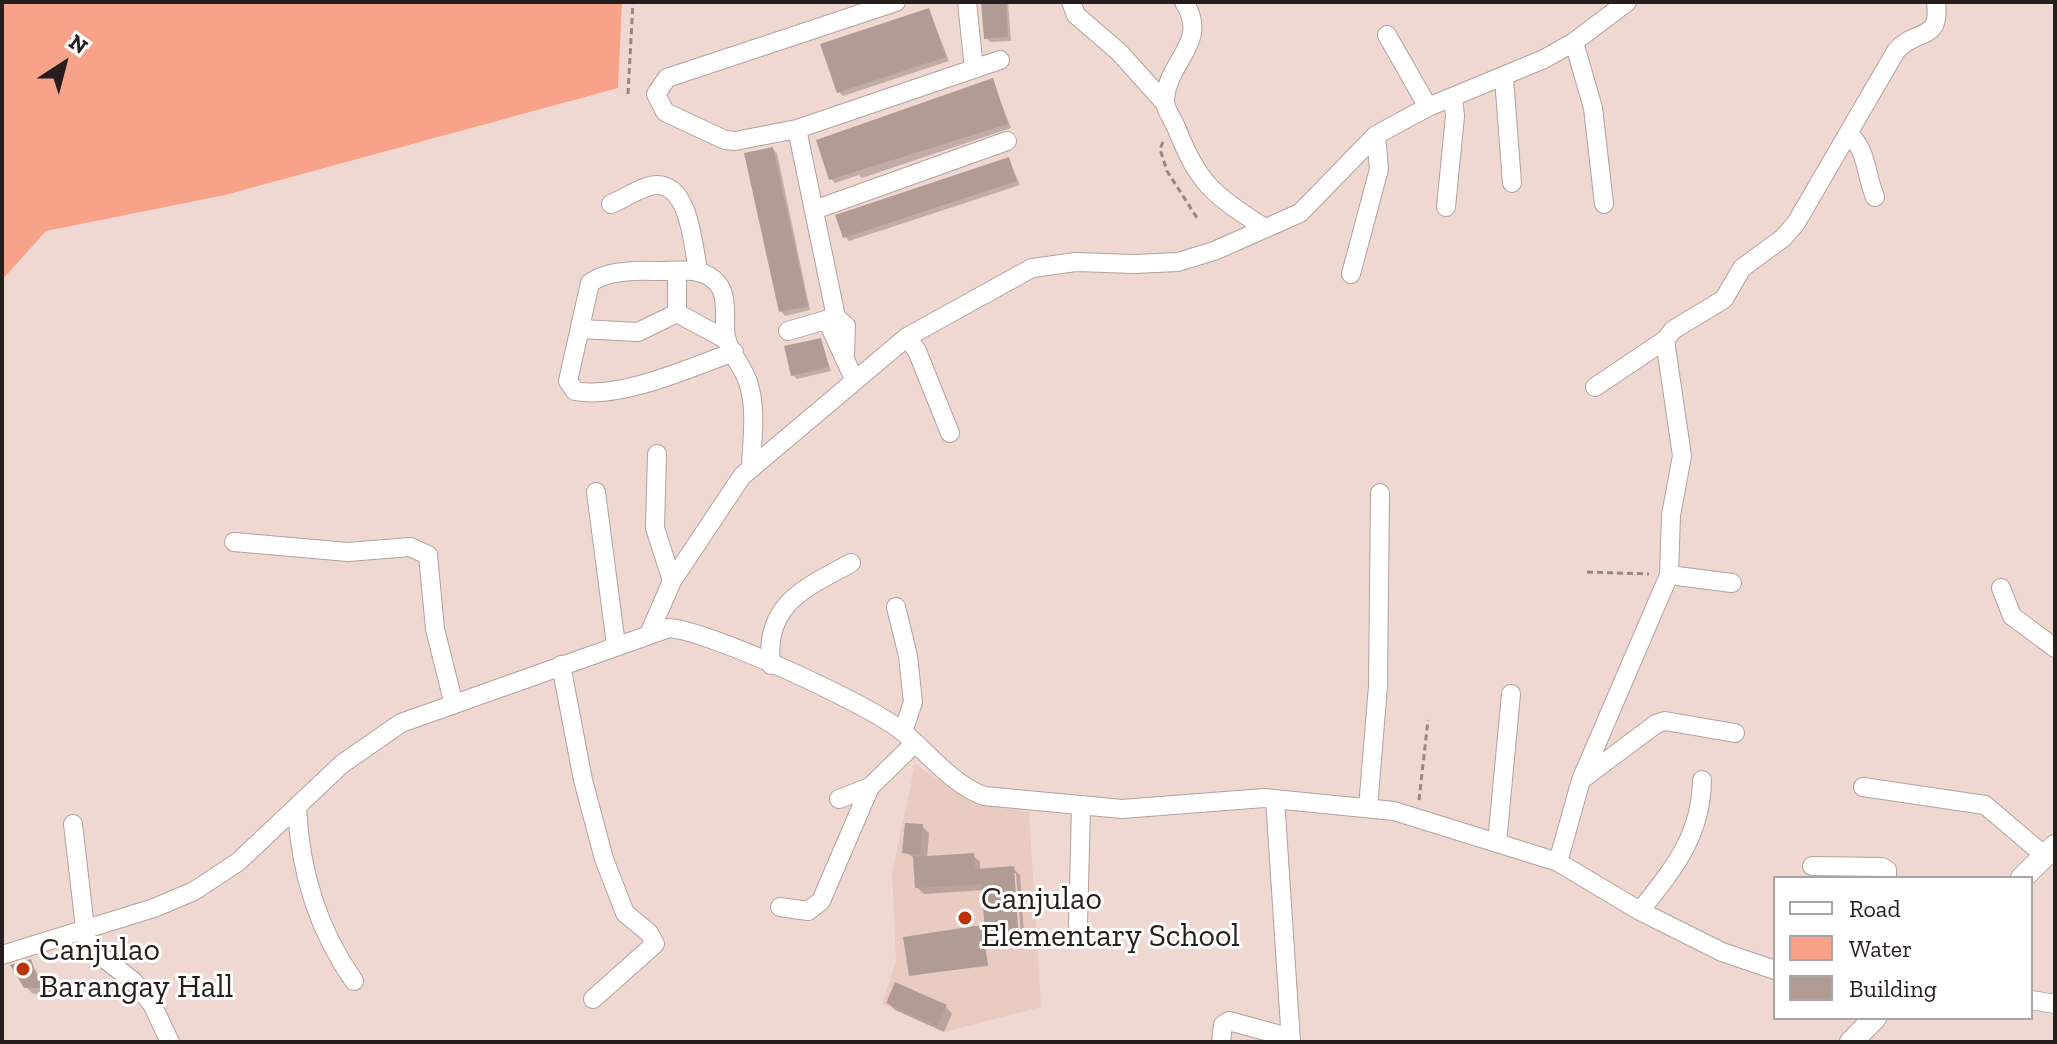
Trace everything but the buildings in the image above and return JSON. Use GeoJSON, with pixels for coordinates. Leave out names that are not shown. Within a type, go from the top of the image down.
{"type":"FeatureCollection","features":[{"type":"Feature","properties":{"kind":"main road"},"geometry":{"type":"LineString","coordinates":[[2024,876],[2050,851]]}},
{"type":"Feature","properties":{"kind":"main road"},"geometry":{"type":"LineString","coordinates":[[1851,1042],[1873,1020]]}},
{"type":"Feature","properties":{"kind":"street"},"geometry":{"type":"LineString","coordinates":[[896,2],[667,78],[656,94],[665,112],[725,140],[797,129],[1000,60]]}},
{"type":"Feature","properties":{"kind":"street"},"geometry":{"type":"LineString","coordinates":[[967,2],[974,69]]}},
{"type":"Feature","properties":{"kind":"street"},"geometry":{"type":"LineString","coordinates":[[1071,2],[1076,15],[1119,52],[1164,102],[1191,166],[1202,182],[1226,203],[1263,227]]}},
{"type":"Feature","properties":{"kind":"street"},"geometry":{"type":"LineString","coordinates":[[1164,102],[1168,82],[1195,30],[1192,14],[1184,2]]}},
{"type":"Feature","properties":{"kind":"street"},"geometry":{"type":"LineString","coordinates":[[649,634],[672,581],[751,467],[907,337],[1032,268],[1076,262],[1178,262],[1214,251],[1300,213],[1376,135],[1428,107],[1504,78],[1574,42],[1627,2]]}},
{"type":"Feature","properties":{"kind":"street"},"geometry":{"type":"LineString","coordinates":[[1595,387],[1665,340],[1673,330],[1724,299],[1742,268],[1783,238],[1849,134],[1896,51],[1906,40],[1934,29],[1938,21],[1936,2]]}},
{"type":"Feature","properties":{"kind":"street"},"geometry":{"type":"LineString","coordinates":[[1387,35],[1428,107]]}},
{"type":"Feature","properties":{"kind":"street"},"geometry":{"type":"LineString","coordinates":[[1574,42],[1593,108],[1604,204]]}},
{"type":"Feature","properties":{"kind":"street"},"geometry":{"type":"LineString","coordinates":[[1504,78],[1512,183]]}},
{"type":"Feature","properties":{"kind":"street"},"geometry":{"type":"LineString","coordinates":[[1446,207],[1455,116],[1453,98]]}},
{"type":"Feature","properties":{"kind":"street"},"geometry":{"type":"LineString","coordinates":[[797,129],[836,317],[846,326],[845,354],[855,381]]}},
{"type":"Feature","properties":{"kind":"street"},"geometry":{"type":"LineString","coordinates":[[1849,134],[1861,145],[1866,156],[1868,181],[1875,197]]}},
{"type":"Feature","properties":{"kind":"street"},"geometry":{"type":"LineString","coordinates":[[1351,274],[1379,169],[1376,135]]}},
{"type":"Feature","properties":{"kind":"street"},"geometry":{"type":"LineString","coordinates":[[814,210],[1007,141]]}},
{"type":"Feature","properties":{"kind":"street"},"geometry":{"type":"LineString","coordinates":[[611,204],[650,186],[660,185],[674,192],[684,209],[698,270]]}},
{"type":"Feature","properties":{"kind":"street"},"geometry":{"type":"LineString","coordinates":[[730,346],[652,381],[589,393],[575,391],[568,381],[590,283],[597,278],[638,270],[698,270],[717,283],[722,292],[730,346],[751,394],[751,467]]}},
{"type":"Feature","properties":{"kind":"street"},"geometry":{"type":"LineString","coordinates":[[677,272],[677,313]]}},
{"type":"Feature","properties":{"kind":"street"},"geometry":{"type":"LineString","coordinates":[[677,313],[730,346]]}},
{"type":"Feature","properties":{"kind":"street"},"geometry":{"type":"LineString","coordinates":[[581,329],[638,332],[677,313]]}},
{"type":"Feature","properties":{"kind":"street"},"geometry":{"type":"LineString","coordinates":[[788,331],[836,317]]}},
{"type":"Feature","properties":{"kind":"street"},"geometry":{"type":"LineString","coordinates":[[907,337],[917,351],[950,433]]}},
{"type":"Feature","properties":{"kind":"street"},"geometry":{"type":"LineString","coordinates":[[1558,862],[1581,780],[1669,575],[1671,515],[1682,456],[1665,340]]}},
{"type":"Feature","properties":{"kind":"street"},"geometry":{"type":"LineString","coordinates":[[657,454],[655,528],[672,581]]}},
{"type":"Feature","properties":{"kind":"street"},"geometry":{"type":"LineString","coordinates":[[596,492],[616,645]]}},
{"type":"Feature","properties":{"kind":"street"},"geometry":{"type":"LineString","coordinates":[[1368,808],[1378,686],[1380,493]]}},
{"type":"Feature","properties":{"kind":"street"},"geometry":{"type":"LineString","coordinates":[[234,542],[348,552],[410,547],[428,555],[435,629],[453,701]]}},
{"type":"Feature","properties":{"kind":"street"},"geometry":{"type":"LineString","coordinates":[[771,665],[771,627],[788,602],[815,582],[851,563]]}},
{"type":"Feature","properties":{"kind":"street"},"geometry":{"type":"LineString","coordinates":[[1669,575],[1732,583]]}},
{"type":"Feature","properties":{"kind":"street"},"geometry":{"type":"LineString","coordinates":[[2001,588],[2012,616],[2055,648]]}},
{"type":"Feature","properties":{"kind":"street"},"geometry":{"type":"LineString","coordinates":[[780,907],[808,911],[821,901],[870,787],[908,738],[913,702],[908,656],[896,607]]}},
{"type":"Feature","properties":{"kind":"street"},"geometry":{"type":"LineString","coordinates":[[2,955],[84,931],[194,891],[238,862],[342,764],[401,723],[453,701],[669,628],[687,629],[859,706],[908,738],[969,790],[984,796],[1122,809],[1275,799],[1368,808],[1417,819],[1558,862],[1640,911],[1722,952],[1773,969]]}},
{"type":"Feature","properties":{"kind":"street"},"geometry":{"type":"LineString","coordinates":[[561,665],[583,780],[604,859],[625,913],[649,933],[655,944],[593,999]]}},
{"type":"Feature","properties":{"kind":"street"},"geometry":{"type":"LineString","coordinates":[[1497,843],[1511,694]]}},
{"type":"Feature","properties":{"kind":"street"},"geometry":{"type":"LineString","coordinates":[[1581,780],[1656,724],[1665,721],[1735,733]]}},
{"type":"Feature","properties":{"kind":"street"},"geometry":{"type":"LineString","coordinates":[[1640,911],[1685,853],[1702,799],[1702,780]]}},
{"type":"Feature","properties":{"kind":"street"},"geometry":{"type":"LineString","coordinates":[[839,799],[870,787]]}},
{"type":"Feature","properties":{"kind":"street"},"geometry":{"type":"LineString","coordinates":[[1863,787],[1985,805],[2050,851]]}},
{"type":"Feature","properties":{"kind":"street"},"geometry":{"type":"LineString","coordinates":[[1221,1042],[1223,1025],[1229,1021],[1291,1040],[1275,799]]}},
{"type":"Feature","properties":{"kind":"street"},"geometry":{"type":"LineString","coordinates":[[1078,925],[1081,806]]}},
{"type":"Feature","properties":{"kind":"street"},"geometry":{"type":"LineString","coordinates":[[297,808],[301,858],[312,895],[336,955],[354,981]]}},
{"type":"Feature","properties":{"kind":"street"},"geometry":{"type":"LineString","coordinates":[[73,824],[87,945],[133,981],[152,1004],[170,1042]]}},
{"type":"Feature","properties":{"kind":"street"},"geometry":{"type":"LineString","coordinates":[[1812,866],[1882,867],[1887,870],[1887,876]]}},
{"type":"Feature","properties":{"kind":"street"},"geometry":{"type":"LineString","coordinates":[[2033,1000],[2055,1004]]}},
{"type":"Feature","properties":{"kind":"path"},"geometry":{"type":"LineString","coordinates":[[628,94],[633,2]]}},
{"type":"Feature","properties":{"kind":"path"},"geometry":{"type":"LineString","coordinates":[[1173,120],[1160,149],[1167,171],[1199,221]]}},
{"type":"Feature","properties":{"kind":"path"},"geometry":{"type":"LineString","coordinates":[[1587,572],[1669,575]]}},
{"type":"Feature","properties":{"kind":"path"},"geometry":{"type":"LineString","coordinates":[[1417,819],[1428,720]]}},
{"type":"Feature","properties":{"kind":"shaded area","name":"Canjulao Elementary School"},"geometry":{"type":"Polygon","coordinates":[[[915,764],[971,802],[1029,812],[1041,1007],[945,1032],[882,1004],[896,961],[892,874],[915,764]]]}},
{"type":"Feature","properties":{"kind":"water"},"geometry":{"type":"Polygon","coordinates":[[[2,2],[622,2],[618,88],[225,195],[46,231],[2,280],[2,2]]]}},
{"type":"Feature","properties":{"kind":"place","name":"Canjulao Elementary School"},"geometry":{"type":"Point","coordinates":[965,918]}},
{"type":"Feature","properties":{"kind":"place","name":"Canjulao Barangay Hall"},"geometry":{"type":"Point","coordinates":[23,969]}}]}
